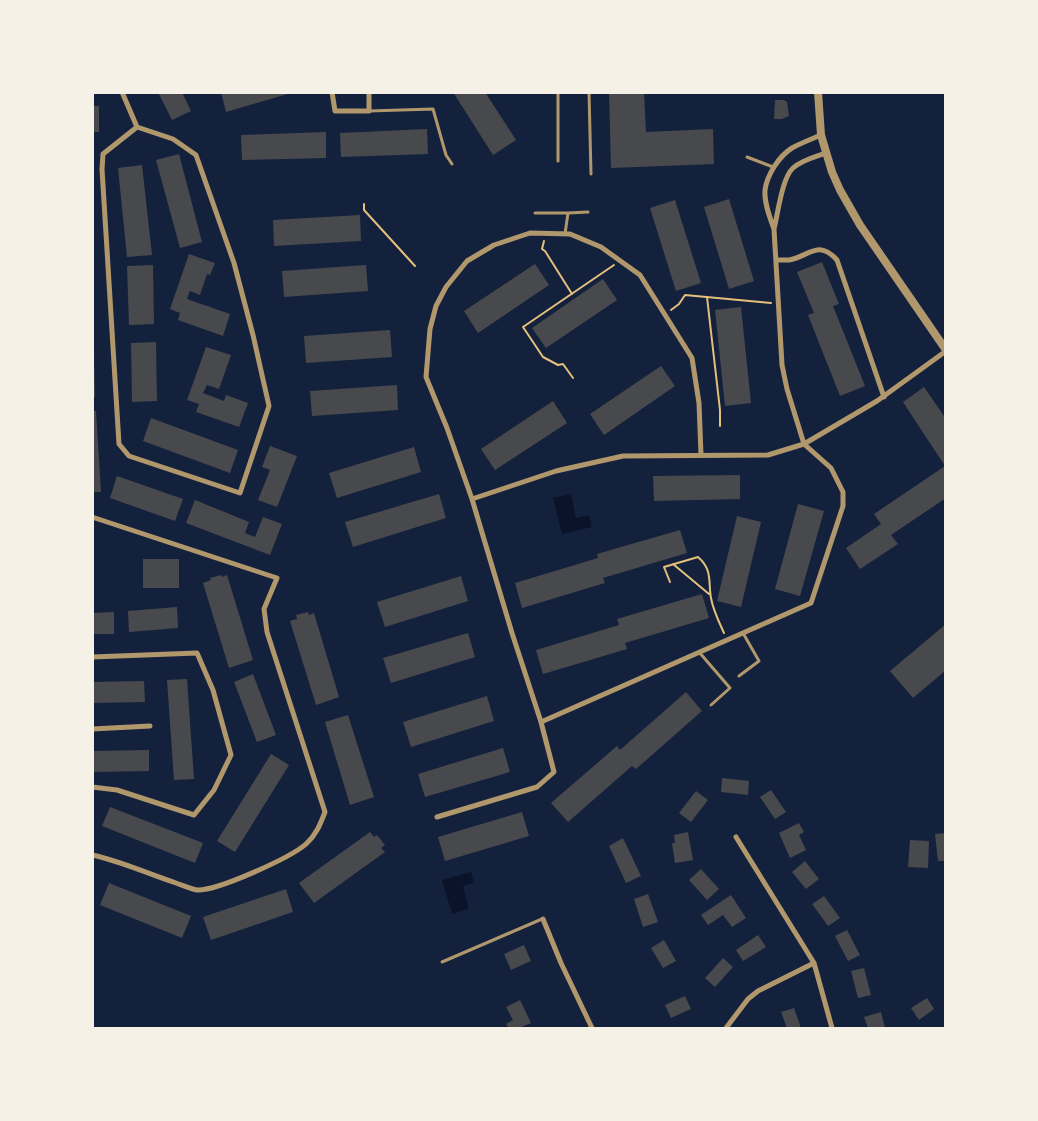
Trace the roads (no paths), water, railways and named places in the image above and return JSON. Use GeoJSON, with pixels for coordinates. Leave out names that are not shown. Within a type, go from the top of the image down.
{"type":"FeatureCollection","features":[{"type":"Feature","properties":{"kind":"street"},"geometry":{"type":"LineString","coordinates":[[122,92],[137,127],[173,139],[196,156],[234,263],[269,406],[240,493],[129,456],[119,444],[102,169],[103,154],[137,127]]}},
{"type":"Feature","properties":{"kind":"street"},"geometry":{"type":"LineString","coordinates":[[332,92],[335,112],[369,111],[369,92]]}},
{"type":"Feature","properties":{"kind":"street"},"geometry":{"type":"LineString","coordinates":[[472,499],[556,471],[623,456],[768,455],[804,444],[884,397],[946,351],[860,225],[840,190],[821,135],[818,92]]}},
{"type":"Feature","properties":{"kind":"street"},"geometry":{"type":"LineString","coordinates":[[541,722],[811,603],[843,506],[843,492],[831,468],[804,444],[787,389],[782,365],[774,229],[765,190],[774,167],[782,156],[792,148],[821,135]]}},
{"type":"Feature","properties":{"kind":"street"},"geometry":{"type":"LineString","coordinates":[[774,229],[785,179],[792,169],[804,161],[826,153]]}},
{"type":"Feature","properties":{"kind":"street"},"geometry":{"type":"LineString","coordinates":[[437,817],[537,787],[554,772],[541,722],[472,499],[447,428],[426,377],[430,329],[436,306],[446,287],[467,261],[494,245],[530,233],[570,234],[602,247],[640,275],[692,358],[700,403],[701,455]]}},
{"type":"Feature","properties":{"kind":"street"},"geometry":{"type":"LineString","coordinates":[[776,260],[789,260],[819,249],[829,252],[836,260],[884,397]]}},
{"type":"Feature","properties":{"kind":"street"},"geometry":{"type":"LineString","coordinates":[[92,517],[277,578],[264,609],[267,632],[325,812],[318,830],[305,845],[276,863],[219,886],[198,890],[107,858],[92,855]]}},
{"type":"Feature","properties":{"kind":"street"},"geometry":{"type":"LineString","coordinates":[[92,657],[197,654],[213,690],[231,755],[214,790],[194,815],[117,790],[92,786]]}},
{"type":"Feature","properties":{"kind":"street"},"geometry":{"type":"LineString","coordinates":[[92,729],[150,726]]}},
{"type":"Feature","properties":{"kind":"street"},"geometry":{"type":"LineString","coordinates":[[736,837],[814,963],[832,1028]]}},
{"type":"Feature","properties":{"kind":"street"},"geometry":{"type":"LineString","coordinates":[[543,919],[561,963],[592,1028]]}},
{"type":"Feature","properties":{"kind":"street"},"geometry":{"type":"LineString","coordinates":[[726,1028],[748,999],[758,991],[814,963]]}},
{"type":"Feature","properties":{"kind":"lane"},"geometry":{"type":"LineString","coordinates":[[558,92],[558,161]]}},
{"type":"Feature","properties":{"kind":"lane"},"geometry":{"type":"LineString","coordinates":[[589,92],[591,174]]}},
{"type":"Feature","properties":{"kind":"lane"},"geometry":{"type":"LineString","coordinates":[[369,111],[433,109],[446,155],[452,164]]}},
{"type":"Feature","properties":{"kind":"lane"},"geometry":{"type":"LineString","coordinates":[[747,157],[774,167]]}},
{"type":"Feature","properties":{"kind":"lane"},"geometry":{"type":"LineString","coordinates":[[535,213],[588,212]]}},
{"type":"Feature","properties":{"kind":"lane"},"geometry":{"type":"LineString","coordinates":[[565,234],[568,213]]}},
{"type":"Feature","properties":{"kind":"lane"},"geometry":{"type":"LineString","coordinates":[[739,676],[759,661],[743,633]]}},
{"type":"Feature","properties":{"kind":"lane"},"geometry":{"type":"LineString","coordinates":[[699,652],[730,688],[711,705]]}},
{"type":"Feature","properties":{"kind":"lane"},"geometry":{"type":"LineString","coordinates":[[442,962],[543,919]]}},
{"type":"Feature","properties":{"kind":"water"},"geometry":{"type":"Polygon","coordinates":[[[571,494],[576,518],[589,515],[592,527],[562,534],[553,498],[571,494]]]}},
{"type":"Feature","properties":{"kind":"water"},"geometry":{"type":"Polygon","coordinates":[[[471,872],[474,883],[463,886],[469,909],[452,914],[442,880],[471,872]]]}}]}
